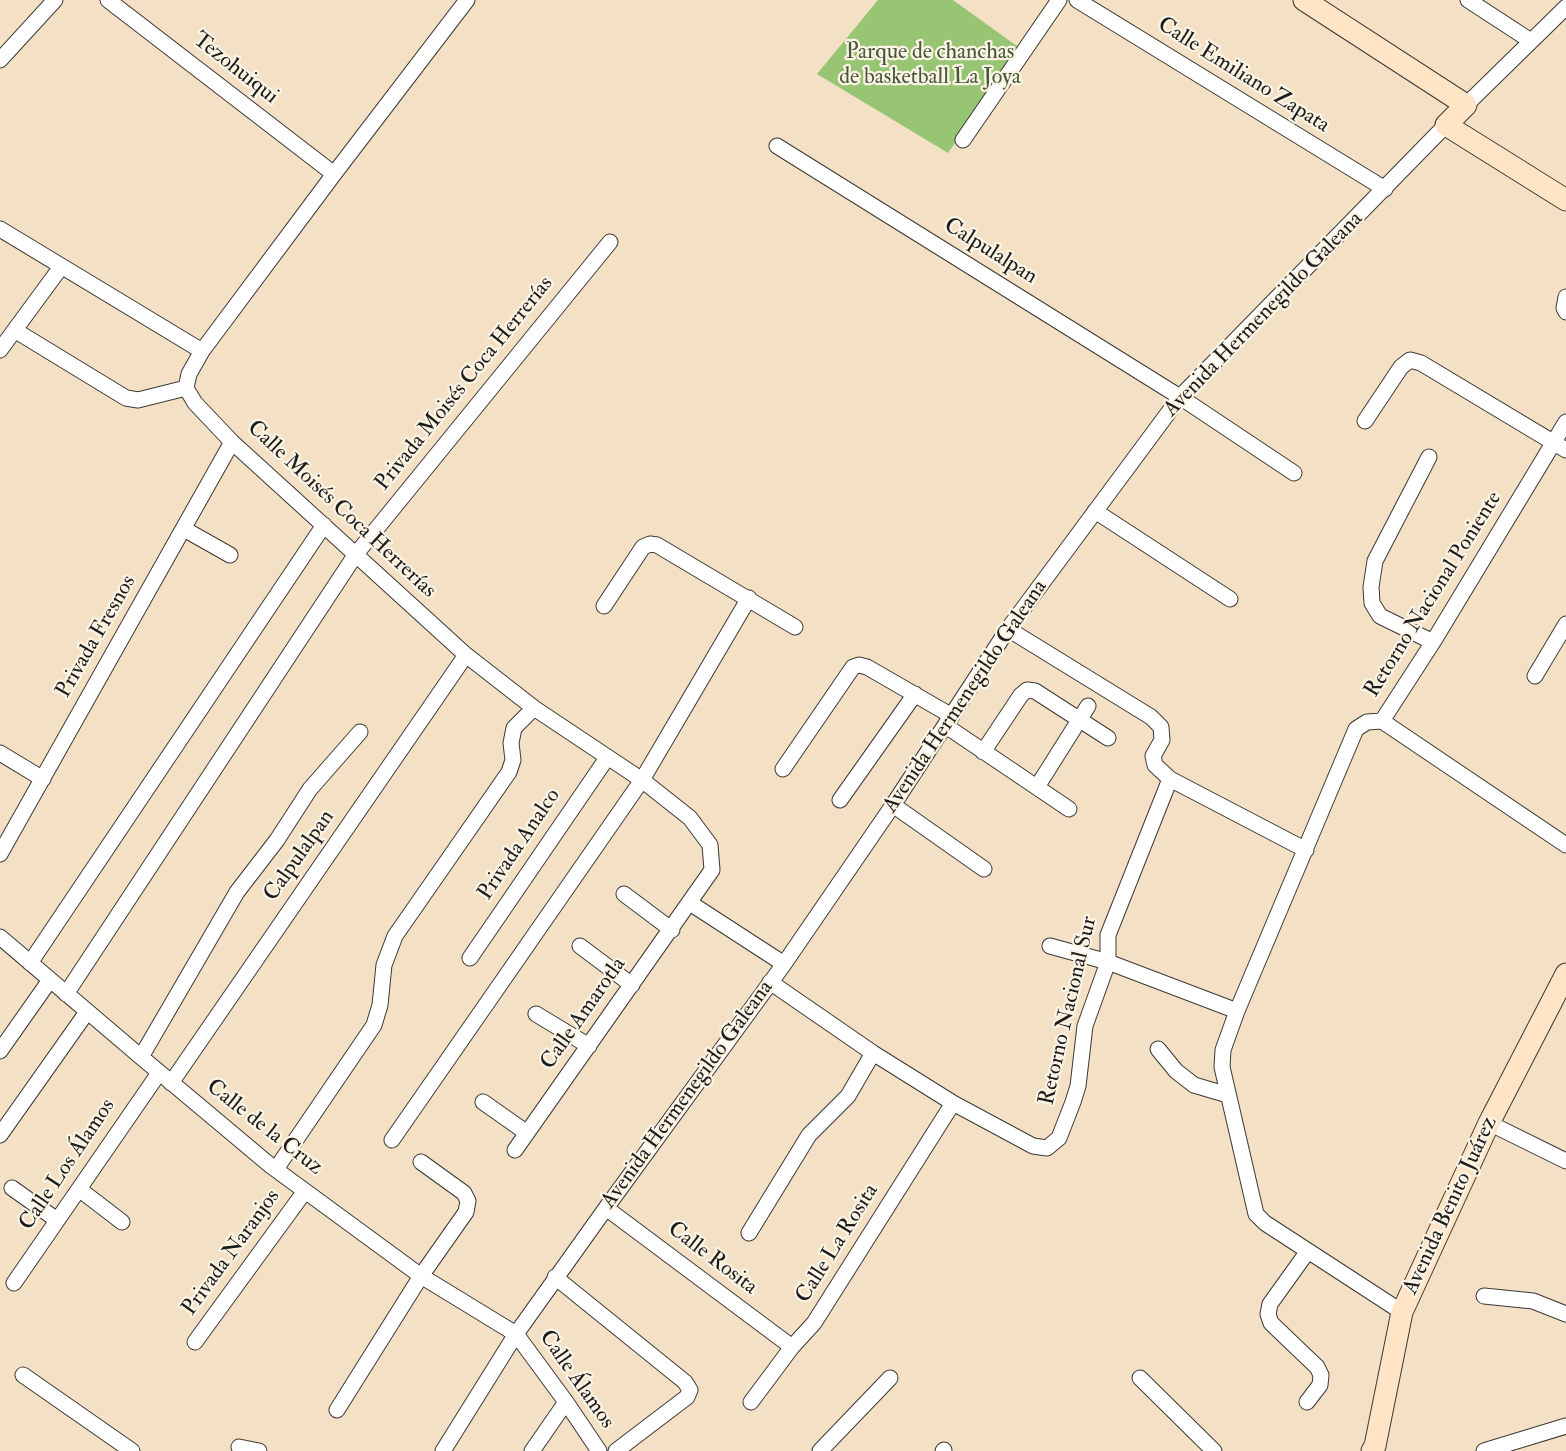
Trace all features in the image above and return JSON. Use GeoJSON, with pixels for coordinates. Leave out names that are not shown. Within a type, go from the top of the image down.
{"type":"FeatureCollection","features":[{"type":"Feature","properties":{"kind":"main road"},"geometry":{"type":"LineString","coordinates":[[1304,0],[1466,105]]}},
{"type":"Feature","properties":{"kind":"main road","name":"Avenida Hermenegildo Galeana"},"geometry":{"type":"LineString","coordinates":[[1446,125],[1466,105]]}},
{"type":"Feature","properties":{"kind":"main road"},"geometry":{"type":"LineString","coordinates":[[1446,125],[1566,200]]}},
{"type":"Feature","properties":{"kind":"main road","name":"Avenida Benito Juárez"},"geometry":{"type":"LineString","coordinates":[[1372,1451],[1375,1446],[1402,1312],[1489,1123],[1566,974]]}},
{"type":"Feature","properties":{"kind":"street"},"geometry":{"type":"LineString","coordinates":[[0,60],[6,44],[55,0]]}},
{"type":"Feature","properties":{"kind":"street","name":"Tezohuiqui"},"geometry":{"type":"LineString","coordinates":[[108,0],[334,174]]}},
{"type":"Feature","properties":{"kind":"street"},"geometry":{"type":"LineString","coordinates":[[16,331],[126,398],[138,400],[186,388],[189,374],[202,351],[467,0]]}},
{"type":"Feature","properties":{"kind":"street"},"geometry":{"type":"LineString","coordinates":[[963,140],[1059,0]]}},
{"type":"Feature","properties":{"kind":"street","name":"Calle Emiliano Zapata"},"geometry":{"type":"LineString","coordinates":[[1077,0],[1385,189]]}},
{"type":"Feature","properties":{"kind":"street"},"geometry":{"type":"LineString","coordinates":[[1468,0],[1532,41]]}},
{"type":"Feature","properties":{"kind":"street","name":"Avenida Hermenegildo Galeana"},"geometry":{"type":"LineString","coordinates":[[1466,105],[1566,7]]}},
{"type":"Feature","properties":{"kind":"street","name":"Avenida Hermenegildo Galeana"},"geometry":{"type":"LineString","coordinates":[[443,1451],[516,1334],[555,1277],[784,964],[893,805],[1008,629],[1180,397],[1446,125]]}},
{"type":"Feature","properties":{"kind":"street","name":"Calpulalpan"},"geometry":{"type":"LineString","coordinates":[[777,146],[1180,397],[1294,472]]}},
{"type":"Feature","properties":{"kind":"street"},"geometry":{"type":"LineString","coordinates":[[0,230],[202,351]]}},
{"type":"Feature","properties":{"kind":"street","name":"Privada Moisés Coca Herrerías"},"geometry":{"type":"LineString","coordinates":[[66,994],[356,555],[610,242]]}},
{"type":"Feature","properties":{"kind":"street"},"geometry":{"type":"LineString","coordinates":[[0,350],[61,267]]}},
{"type":"Feature","properties":{"kind":"street"},"geometry":{"type":"LineString","coordinates":[[1566,297],[1564,308],[1566,312]]}},
{"type":"Feature","properties":{"kind":"street"},"geometry":{"type":"LineString","coordinates":[[1365,421],[1401,367],[1410,360],[1421,363],[1560,446]]}},
{"type":"Feature","properties":{"kind":"street","name":"Calle Moisés Coca Herrerías"},"geometry":{"type":"LineString","coordinates":[[186,388],[195,403],[232,442],[466,655],[534,708],[642,780],[690,818],[710,845],[712,870],[690,903]]}},
{"type":"Feature","properties":{"kind":"street","name":"Retorno Nacional Poniente"},"geometry":{"type":"LineString","coordinates":[[1402,1312],[1265,1224],[1256,1214],[1222,1067],[1223,1050],[1237,1011],[1356,729],[1366,722],[1382,722],[1560,446],[1566,422]]}},
{"type":"Feature","properties":{"kind":"street","name":"Privada Fresnos"},"geometry":{"type":"LineString","coordinates":[[0,854],[232,442]]}},
{"type":"Feature","properties":{"kind":"street"},"geometry":{"type":"LineString","coordinates":[[1429,457],[1374,561],[1371,587],[1372,603],[1380,616],[1433,642]]}},
{"type":"Feature","properties":{"kind":"street"},"geometry":{"type":"LineString","coordinates":[[1095,511],[1230,599]]}},
{"type":"Feature","properties":{"kind":"street"},"geometry":{"type":"LineString","coordinates":[[30,963],[324,525]]}},
{"type":"Feature","properties":{"kind":"street"},"geometry":{"type":"LineString","coordinates":[[184,529],[230,555]]}},
{"type":"Feature","properties":{"kind":"street"},"geometry":{"type":"LineString","coordinates":[[604,606],[643,547],[650,544],[657,545],[795,627]]}},
{"type":"Feature","properties":{"kind":"street"},"geometry":{"type":"LineString","coordinates":[[392,1140],[642,780],[749,598]]}},
{"type":"Feature","properties":{"kind":"street"},"geometry":{"type":"LineString","coordinates":[[1535,676],[1566,624]]}},
{"type":"Feature","properties":{"kind":"street"},"geometry":{"type":"LineString","coordinates":[[1008,629],[1151,717],[1161,727],[1161,740],[1153,756],[1155,765],[1170,779],[1306,850]]}},
{"type":"Feature","properties":{"kind":"street","name":"Calpulalpan"},"geometry":{"type":"LineString","coordinates":[[165,1078],[466,655]]}},
{"type":"Feature","properties":{"kind":"street"},"geometry":{"type":"LineString","coordinates":[[783,769],[853,667],[859,665],[867,667],[915,694],[983,752],[1069,809]]}},
{"type":"Feature","properties":{"kind":"street"},"geometry":{"type":"LineString","coordinates":[[983,752],[1021,694],[1027,690],[1035,691],[1083,712],[1108,738]]}},
{"type":"Feature","properties":{"kind":"street"},"geometry":{"type":"LineString","coordinates":[[840,800],[915,694]]}},
{"type":"Feature","properties":{"kind":"street"},"geometry":{"type":"LineString","coordinates":[[276,1169],[374,1025],[380,1005],[384,965],[395,936],[508,772],[513,760],[511,743],[514,728],[534,708]]}},
{"type":"Feature","properties":{"kind":"street"},"geometry":{"type":"LineString","coordinates":[[1037,787],[1083,712]]}},
{"type":"Feature","properties":{"kind":"street"},"geometry":{"type":"LineString","coordinates":[[1382,722],[1566,845]]}},
{"type":"Feature","properties":{"kind":"street"},"geometry":{"type":"LineString","coordinates":[[141,1058],[237,892],[277,840],[310,789],[360,732]]}},
{"type":"Feature","properties":{"kind":"street"},"geometry":{"type":"LineString","coordinates":[[0,753],[43,779]]}},
{"type":"Feature","properties":{"kind":"street","name":"Privada Analco"},"geometry":{"type":"LineString","coordinates":[[470,958],[607,758]]}},
{"type":"Feature","properties":{"kind":"street","name":"Retorno Nacional Sur"},"geometry":{"type":"LineString","coordinates":[[770,982],[873,1053],[953,1103],[1033,1146],[1047,1148],[1059,1137],[1073,1102],[1078,1086],[1085,1026],[1107,962],[1108,935],[1170,779]]}},
{"type":"Feature","properties":{"kind":"street"},"geometry":{"type":"LineString","coordinates":[[893,805],[984,869]]}},
{"type":"Feature","properties":{"kind":"street"},"geometry":{"type":"LineString","coordinates":[[624,894],[672,930]]}},
{"type":"Feature","properties":{"kind":"street"},"geometry":{"type":"LineString","coordinates":[[690,903],[784,964]]}},
{"type":"Feature","properties":{"kind":"street","name":"Calle Amarotla"},"geometry":{"type":"LineString","coordinates":[[515,1150],[690,903]]}},
{"type":"Feature","properties":{"kind":"street","name":"Calle de la Cruz"},"geometry":{"type":"LineString","coordinates":[[0,937],[141,1058],[276,1169],[421,1276],[516,1334]]}},
{"type":"Feature","properties":{"kind":"street"},"geometry":{"type":"LineString","coordinates":[[580,946],[632,985]]}},
{"type":"Feature","properties":{"kind":"street"},"geometry":{"type":"LineString","coordinates":[[1050,946],[1107,962],[1237,1011]]}},
{"type":"Feature","properties":{"kind":"street"},"geometry":{"type":"LineString","coordinates":[[0,1051],[50,980]]}},
{"type":"Feature","properties":{"kind":"street"},"geometry":{"type":"LineString","coordinates":[[0,1135],[87,1012]]}},
{"type":"Feature","properties":{"kind":"street"},"geometry":{"type":"LineString","coordinates":[[537,1014],[589,1046]]}},
{"type":"Feature","properties":{"kind":"street"},"geometry":{"type":"LineString","coordinates":[[1158,1049],[1176,1071],[1194,1085],[1228,1095]]}},
{"type":"Feature","properties":{"kind":"street"},"geometry":{"type":"LineString","coordinates":[[749,1233],[809,1135],[848,1096],[873,1053]]}},
{"type":"Feature","properties":{"kind":"street","name":"Calle Los Álamos"},"geometry":{"type":"LineString","coordinates":[[14,1283],[79,1189],[165,1078]]}},
{"type":"Feature","properties":{"kind":"street"},"geometry":{"type":"LineString","coordinates":[[483,1102],[527,1133]]}},
{"type":"Feature","properties":{"kind":"street","name":"Calle La Rosita"},"geometry":{"type":"LineString","coordinates":[[751,1402],[792,1347],[814,1323],[953,1103]]}},
{"type":"Feature","properties":{"kind":"street"},"geometry":{"type":"LineString","coordinates":[[1489,1123],[1566,1161]]}},
{"type":"Feature","properties":{"kind":"street"},"geometry":{"type":"LineString","coordinates":[[337,1410],[421,1276],[466,1212],[468,1201],[464,1193],[421,1162]]}},
{"type":"Feature","properties":{"kind":"street"},"geometry":{"type":"LineString","coordinates":[[12,1188],[57,1220]]}},
{"type":"Feature","properties":{"kind":"street"},"geometry":{"type":"LineString","coordinates":[[79,1189],[122,1222]]}},
{"type":"Feature","properties":{"kind":"street","name":"Privada Naranjos"},"geometry":{"type":"LineString","coordinates":[[195,1342],[305,1191]]}},
{"type":"Feature","properties":{"kind":"street","name":"Calle Rosita"},"geometry":{"type":"LineString","coordinates":[[606,1208],[792,1347]]}},
{"type":"Feature","properties":{"kind":"street"},"geometry":{"type":"LineString","coordinates":[[1307,1402],[1320,1385],[1321,1374],[1317,1367],[1271,1323],[1268,1314],[1270,1304],[1308,1251]]}},
{"type":"Feature","properties":{"kind":"street"},"geometry":{"type":"LineString","coordinates":[[555,1277],[685,1383],[690,1390],[687,1397],[616,1451]]}},
{"type":"Feature","properties":{"kind":"street"},"geometry":{"type":"LineString","coordinates":[[1484,1296],[1533,1301],[1566,1314]]}},
{"type":"Feature","properties":{"kind":"street","name":"Calle Álamos"},"geometry":{"type":"LineString","coordinates":[[516,1334],[599,1451]]}},
{"type":"Feature","properties":{"kind":"street"},"geometry":{"type":"LineString","coordinates":[[23,1375],[132,1451]]}},
{"type":"Feature","properties":{"kind":"street"},"geometry":{"type":"LineString","coordinates":[[820,1451],[890,1378]]}},
{"type":"Feature","properties":{"kind":"street"},"geometry":{"type":"LineString","coordinates":[[1140,1378],[1214,1451]]}},
{"type":"Feature","properties":{"kind":"street"},"geometry":{"type":"LineString","coordinates":[[532,1451],[566,1402]]}},
{"type":"Feature","properties":{"kind":"street"},"geometry":{"type":"LineString","coordinates":[[1484,1451],[1566,1426]]}},
{"type":"Feature","properties":{"kind":"street"},"geometry":{"type":"LineString","coordinates":[[239,1447],[259,1451]]}},
{"type":"Feature","properties":{"kind":"green space","name":"Parque de chanchas de basketball La Joya"},"geometry":{"type":"Polygon","coordinates":[[[878,0],[953,0],[1021,49],[948,153],[817,74],[878,0]]]}}]}
